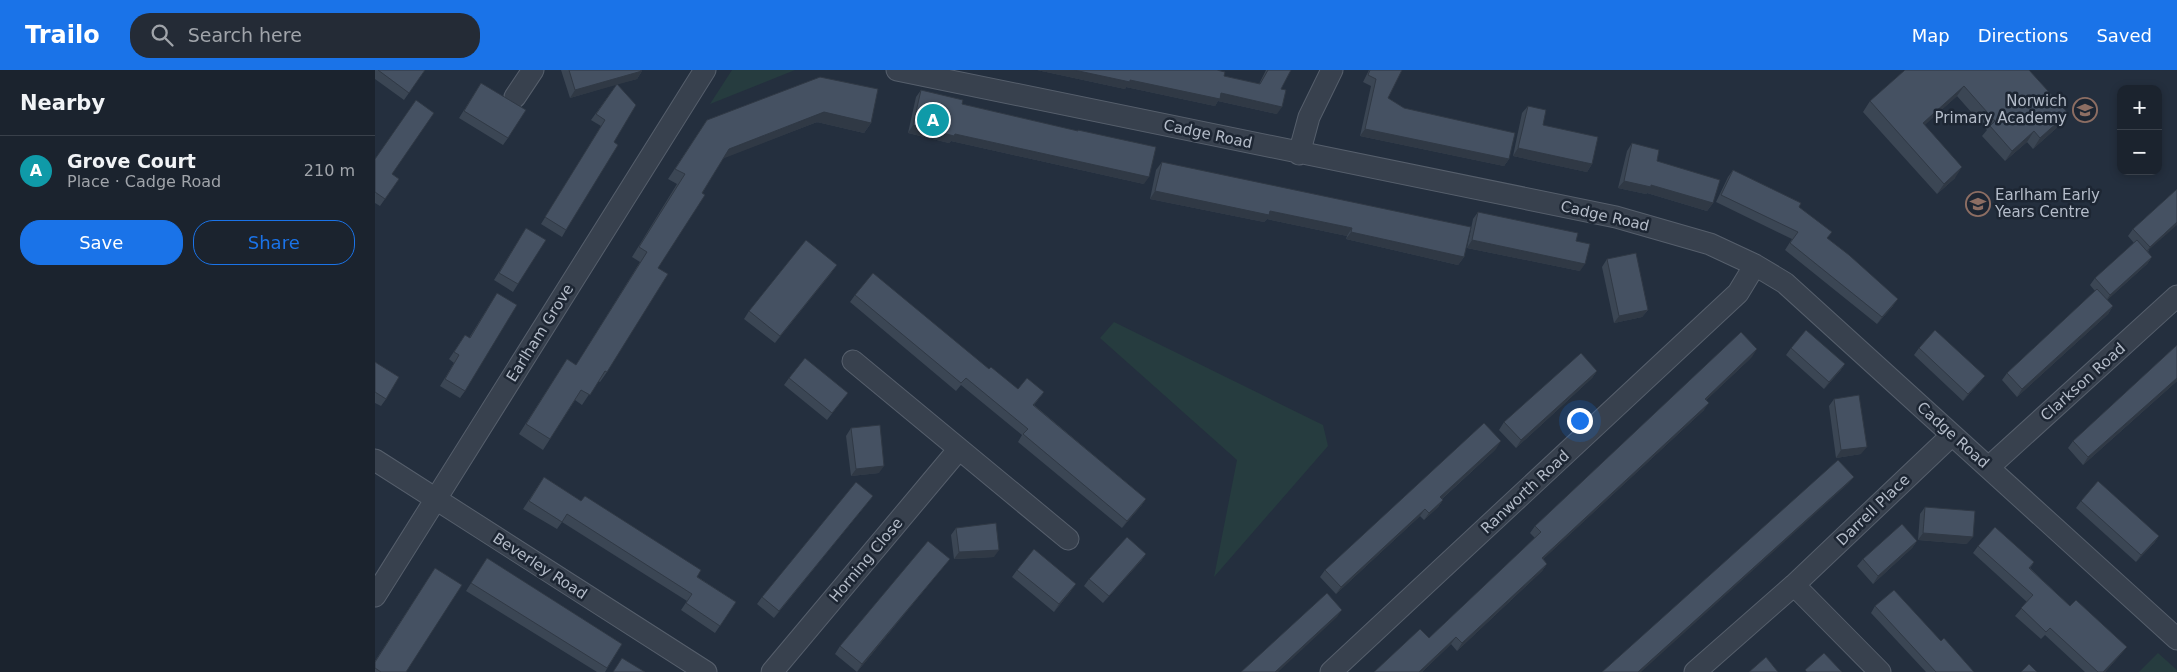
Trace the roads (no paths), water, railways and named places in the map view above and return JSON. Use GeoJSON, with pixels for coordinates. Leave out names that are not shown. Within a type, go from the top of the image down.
{"type":"FeatureCollection","features":[{"type":"Feature","properties":{"kind":"street"},"geometry":{"type":"LineString","coordinates":[[515,97],[533,70]]}},
{"type":"Feature","properties":{"kind":"street","name":"Earlham Grove"},"geometry":{"type":"LineString","coordinates":[[375,596],[705,70]]}},
{"type":"Feature","properties":{"kind":"street","name":"Cadge Road"},"geometry":{"type":"LineString","coordinates":[[897,70],[1299,154],[1616,217],[1710,244],[1755,264],[1785,284],[2177,639]]}},
{"type":"Feature","properties":{"kind":"street"},"geometry":{"type":"LineString","coordinates":[[1299,154],[1309,117],[1332,70]]}},
{"type":"Feature","properties":{"kind":"street","name":"Ranworth Road"},"geometry":{"type":"LineString","coordinates":[[1331,672],[1738,293],[1755,264]]}},
{"type":"Feature","properties":{"kind":"street","name":"Clarkson Road"},"geometry":{"type":"LineString","coordinates":[[1989,468],[2177,296]]}},
{"type":"Feature","properties":{"kind":"street"},"geometry":{"type":"LineString","coordinates":[[853,361],[1068,539]]}},
{"type":"Feature","properties":{"kind":"street","name":"Darrell Place"},"geometry":{"type":"LineString","coordinates":[[1695,672],[1794,585],[1952,435]]}},
{"type":"Feature","properties":{"kind":"street","name":"Horning Close"},"geometry":{"type":"LineString","coordinates":[[772,672],[959,449]]}},
{"type":"Feature","properties":{"kind":"street","name":"Beverley Road"},"geometry":{"type":"LineString","coordinates":[[375,460],[706,672]]}},
{"type":"Feature","properties":{"kind":"street"},"geometry":{"type":"LineString","coordinates":[[1794,585],[1880,672]]}},
{"type":"Feature","properties":{"kind":"place","name":"Norwich Primary Academy"},"geometry":{"type":"Point","coordinates":[2085,110]}},
{"type":"Feature","properties":{"kind":"place","name":"Grove Court"},"geometry":{"type":"Point","coordinates":[933,120]}},
{"type":"Feature","properties":{"kind":"place","name":"Earlham Early Years Centre"},"geometry":{"type":"Point","coordinates":[1978,204]}}]}
